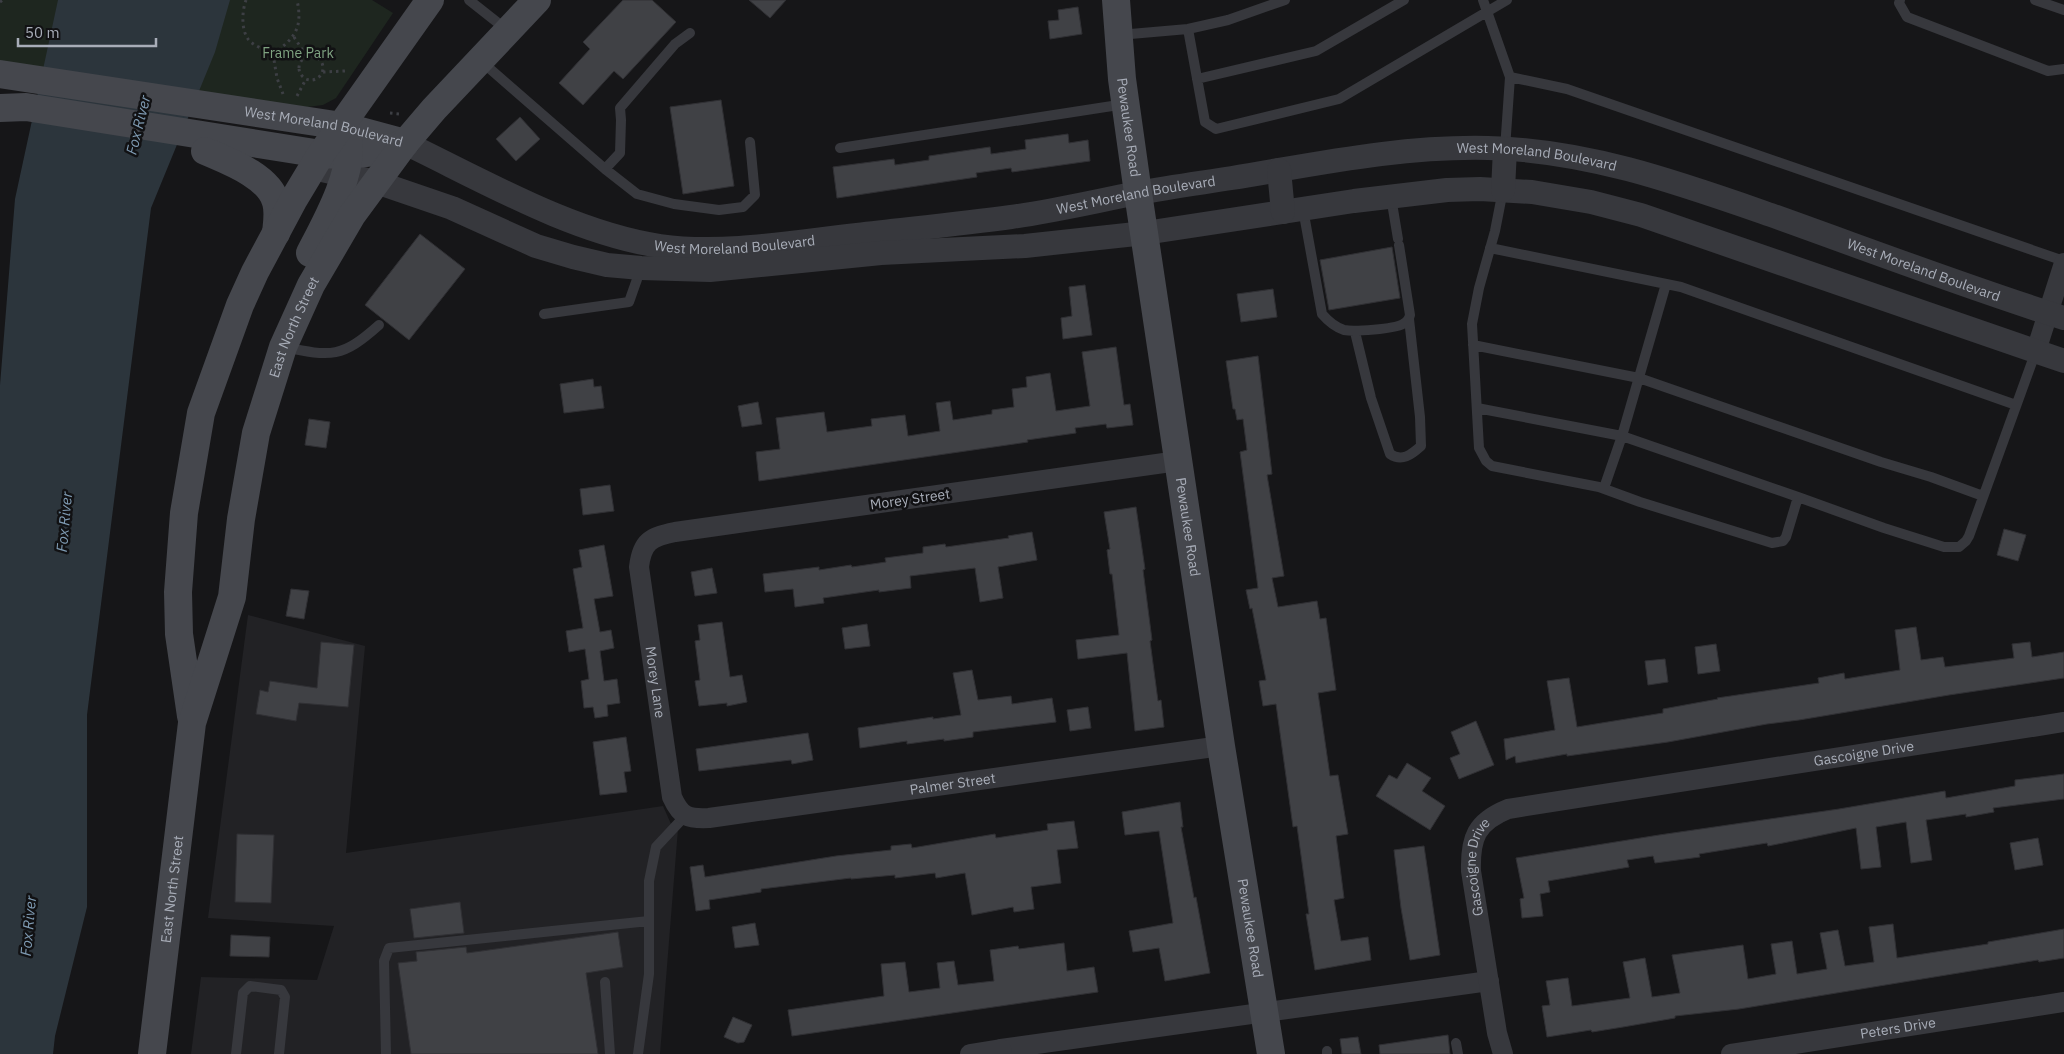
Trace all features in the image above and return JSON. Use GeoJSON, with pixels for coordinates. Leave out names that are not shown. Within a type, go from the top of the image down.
{"type":"FeatureCollection","features":[{"type":"Feature","properties":{"kind":"main road","name":"East North Street"},"geometry":{"type":"LineString","coordinates":[[192,723],[179,634],[178,592],[184,513],[201,413],[240,305],[276,233],[317,161],[430,0]]}},
{"type":"Feature","properties":{"kind":"main road","name":"East North Street"},"geometry":{"type":"LineString","coordinates":[[152,1054],[192,723],[232,597],[241,519],[256,433],[283,347],[326,256],[376,182],[405,143],[434,109],[537,0]]}},
{"type":"Feature","properties":{"kind":"main road","name":"Pewaukee Road"},"geometry":{"type":"LineString","coordinates":[[1116,0],[1118,36],[1138,193],[1221,746],[1271,1054]]}},
{"type":"Feature","properties":{"kind":"main road","name":"West Moreland Boulevard"},"geometry":{"type":"LineString","coordinates":[[0,74],[342,126],[405,143]]}},
{"type":"Feature","properties":{"kind":"main road"},"geometry":{"type":"LineString","coordinates":[[12,115],[206,143],[347,166],[405,143]]}},
{"type":"Feature","properties":{"kind":"main road"},"geometry":{"type":"LineString","coordinates":[[247,483],[243,421],[265,343],[323,228],[347,166],[349,141],[342,126]]}},
{"type":"Feature","properties":{"kind":"main road"},"geometry":{"type":"LineString","coordinates":[[206,143],[257,178],[270,191],[276,202],[278,216],[276,233]]}},
{"type":"Feature","properties":{"kind":"street","name":"West Moreland Boulevard"},"geometry":{"type":"LineString","coordinates":[[405,143],[562,218],[595,231],[662,246],[695,248],[784,242],[1013,217],[1138,193],[1417,149],[1505,149],[1548,153],[1629,168],[1707,193],[2056,316]]}},
{"type":"Feature","properties":{"kind":"street"},"geometry":{"type":"LineString","coordinates":[[1503,190],[1505,149]]}},
{"type":"Feature","properties":{"kind":"street","name":"West Moreland Boulevard"},"geometry":{"type":"LineString","coordinates":[[347,166],[376,182],[452,208],[536,246],[607,265],[710,270],[890,252],[1025,246],[1145,233],[1293,210],[1447,190],[1532,192],[1591,202],[1641,215],[2064,361]]}},
{"type":"Feature","properties":{"kind":"street"},"geometry":{"type":"LineString","coordinates":[[1279,170],[1293,210]]}},
{"type":"Feature","properties":{"kind":"street"},"geometry":{"type":"LineString","coordinates":[[2036,351],[2056,316],[2064,262]]}},
{"type":"Feature","properties":{"kind":"street","name":"Morey Street"},"geometry":{"type":"LineString","coordinates":[[645,545],[658,536],[675,532],[1178,461]]}},
{"type":"Feature","properties":{"kind":"street","name":"Morey Lane"},"geometry":{"type":"LineString","coordinates":[[645,545],[640,556],[639,567],[672,798],[678,809],[685,816]]}},
{"type":"Feature","properties":{"kind":"street","name":"Gascoigne Drive"},"geometry":{"type":"LineString","coordinates":[[1489,981],[1471,872],[1470,852],[1474,839],[1485,821],[1508,808],[2064,722]]}},
{"type":"Feature","properties":{"kind":"street","name":"Palmer Street"},"geometry":{"type":"LineString","coordinates":[[685,816],[694,819],[709,818],[1221,746]]}},
{"type":"Feature","properties":{"kind":"street"},"geometry":{"type":"LineString","coordinates":[[970,1054],[1002,1052],[1265,1012],[1489,981],[1497,1033],[1503,1054]]}},
{"type":"Feature","properties":{"kind":"street","name":"Peters Drive"},"geometry":{"type":"LineString","coordinates":[[1731,1054],[2064,1002]]}},
{"type":"Feature","properties":{"kind":"lane"},"geometry":{"type":"LineString","coordinates":[[469,0],[508,31]]}},
{"type":"Feature","properties":{"kind":"lane"},"geometry":{"type":"LineString","coordinates":[[1118,36],[1188,29],[1228,20],[1285,0]]}},
{"type":"Feature","properties":{"kind":"lane"},"geometry":{"type":"LineString","coordinates":[[1197,79],[1316,51],[1404,0]]}},
{"type":"Feature","properties":{"kind":"lane"},"geometry":{"type":"LineString","coordinates":[[1483,0],[1510,77],[1505,149]]}},
{"type":"Feature","properties":{"kind":"lane"},"geometry":{"type":"LineString","coordinates":[[1188,29],[1205,122],[1216,130],[1339,99],[1506,0]]}},
{"type":"Feature","properties":{"kind":"lane"},"geometry":{"type":"LineString","coordinates":[[1900,0],[1899,3],[1907,17],[2048,71],[2064,69]]}},
{"type":"Feature","properties":{"kind":"lane"},"geometry":{"type":"LineString","coordinates":[[2035,0],[2064,10]]}},
{"type":"Feature","properties":{"kind":"lane"},"geometry":{"type":"LineString","coordinates":[[605,169],[620,153],[622,120],[620,108],[675,44],[690,33]]}},
{"type":"Feature","properties":{"kind":"lane"},"geometry":{"type":"LineString","coordinates":[[480,60],[605,169],[637,194],[665,202],[719,210],[743,206],[755,195],[750,142]]}},
{"type":"Feature","properties":{"kind":"lane"},"geometry":{"type":"LineString","coordinates":[[1510,77],[1567,89],[2064,262]]}},
{"type":"Feature","properties":{"kind":"lane"},"geometry":{"type":"LineString","coordinates":[[840,148],[1126,104]]}},
{"type":"Feature","properties":{"kind":"lane"},"geometry":{"type":"LineString","coordinates":[[1503,190],[1472,324],[1479,448],[1486,461],[1492,466],[1604,488],[1640,502],[1772,544],[1783,540],[1786,536],[1798,497]]}},
{"type":"Feature","properties":{"kind":"lane"},"geometry":{"type":"LineString","coordinates":[[1355,332],[1371,398],[1390,454],[1396,458],[1406,457],[1420,446],[1418,393],[1410,316],[1391,197]]}},
{"type":"Feature","properties":{"kind":"lane"},"geometry":{"type":"LineString","coordinates":[[1293,210],[1322,314],[1329,322],[1343,329],[1355,332],[1402,325],[1409,319]]}},
{"type":"Feature","properties":{"kind":"lane"},"geometry":{"type":"LineString","coordinates":[[1490,248],[1681,287],[2016,405]]}},
{"type":"Feature","properties":{"kind":"lane"},"geometry":{"type":"LineString","coordinates":[[544,314],[629,302],[641,268]]}},
{"type":"Feature","properties":{"kind":"lane"},"geometry":{"type":"LineString","coordinates":[[1604,488],[1622,436],[1666,284]]}},
{"type":"Feature","properties":{"kind":"lane"},"geometry":{"type":"LineString","coordinates":[[283,347],[306,352],[336,353],[348,349],[359,342],[379,325]]}},
{"type":"Feature","properties":{"kind":"lane"},"geometry":{"type":"LineString","coordinates":[[1474,345],[1639,378],[1881,462],[1931,476],[1983,496]]}},
{"type":"Feature","properties":{"kind":"lane"},"geometry":{"type":"LineString","coordinates":[[1476,408],[1622,436],[1884,528],[1950,548],[1959,547],[1966,541],[2036,351]]}},
{"type":"Feature","properties":{"kind":"lane"},"geometry":{"type":"LineString","coordinates":[[638,1054],[649,974],[649,881],[656,847],[685,816]]}},
{"type":"Feature","properties":{"kind":"lane"},"geometry":{"type":"LineString","coordinates":[[386,1054],[384,961],[389,948],[649,921]]}},
{"type":"Feature","properties":{"kind":"lane"},"geometry":{"type":"LineString","coordinates":[[604,982],[610,1054]]}},
{"type":"Feature","properties":{"kind":"lane"},"geometry":{"type":"LineString","coordinates":[[236,1054],[243,993],[250,986],[281,990],[285,998],[279,1054]]}},
{"type":"Feature","properties":{"kind":"lane"},"geometry":{"type":"LineString","coordinates":[[1456,1043],[1458,1054]]}},
{"type":"Feature","properties":{"kind":"path"},"geometry":{"type":"LineString","coordinates":[[246,0],[243,8],[244,30],[249,40],[273,54]]}},
{"type":"Feature","properties":{"kind":"path"},"geometry":{"type":"LineString","coordinates":[[273,54],[294,37],[299,22],[298,0]]}},
{"type":"Feature","properties":{"kind":"path"},"geometry":{"type":"LineString","coordinates":[[294,37],[307,58]]}},
{"type":"Feature","properties":{"kind":"path"},"geometry":{"type":"LineString","coordinates":[[273,54],[277,78],[284,100]]}},
{"type":"Feature","properties":{"kind":"path"},"geometry":{"type":"LineString","coordinates":[[323,72],[321,61],[314,57],[307,58],[301,63],[301,75],[306,79],[316,80],[323,72],[345,71]]}},
{"type":"Feature","properties":{"kind":"path"},"geometry":{"type":"LineString","coordinates":[[294,102],[306,79]]}},
{"type":"Feature","properties":{"kind":"shaded area"},"geometry":{"type":"Polygon","coordinates":[[[248,615],[365,646],[346,853],[663,806],[671,824],[678,829],[660,1054],[191,1054],[201,977],[317,980],[334,926],[208,918],[248,615]]]}},
{"type":"Feature","properties":{"kind":"green space","name":"Frame Park"},"geometry":{"type":"Polygon","coordinates":[[[0,0],[372,0],[393,13],[336,98],[323,105],[307,107],[0,65],[0,0]]]}},
{"type":"Feature","properties":{"kind":"water","name":"Fox River"},"geometry":{"type":"Polygon","coordinates":[[[58,0],[230,0],[215,52],[151,208],[87,715],[87,907],[55,1036],[53,1054],[0,1054],[0,385],[15,199],[58,0]]]}},
{"type":"Feature","properties":{"kind":"building"},"geometry":{"type":"Polygon","coordinates":[[[623,0],[652,0],[676,22],[623,79],[614,71],[583,105],[559,83],[590,49],[583,42],[623,0]]]}},
{"type":"Feature","properties":{"kind":"building"},"geometry":{"type":"Polygon","coordinates":[[[749,0],[786,0],[770,18],[749,0]]]}},
{"type":"Feature","properties":{"kind":"building"},"geometry":{"type":"Polygon","coordinates":[[[1078,7],[1082,34],[1050,39],[1048,21],[1059,20],[1058,10],[1078,7]]]}},
{"type":"Feature","properties":{"kind":"building"},"geometry":{"type":"Polygon","coordinates":[[[721,100],[734,186],[683,194],[670,107],[721,100]]]}},
{"type":"Feature","properties":{"kind":"building"},"geometry":{"type":"Polygon","coordinates":[[[520,117],[540,139],[516,161],[496,139],[520,117]]]}},
{"type":"Feature","properties":{"kind":"building"},"geometry":{"type":"Polygon","coordinates":[[[1068,134],[1069,143],[1088,140],[1090,161],[1012,172],[1011,168],[976,173],[977,177],[837,198],[833,167],[894,159],[895,165],[929,160],[929,156],[990,147],[991,154],[1026,149],[1025,140],[1068,134]]]}},
{"type":"Feature","properties":{"kind":"building"},"geometry":{"type":"Polygon","coordinates":[[[420,234],[465,269],[409,340],[365,305],[420,234]]]}},
{"type":"Feature","properties":{"kind":"building"},"geometry":{"type":"Polygon","coordinates":[[[1392,247],[1400,298],[1329,310],[1320,260],[1392,247]]]}},
{"type":"Feature","properties":{"kind":"building"},"geometry":{"type":"Polygon","coordinates":[[[1085,285],[1092,335],[1063,339],[1061,318],[1072,316],[1069,287],[1085,285]]]}},
{"type":"Feature","properties":{"kind":"building"},"geometry":{"type":"Polygon","coordinates":[[[1273,289],[1277,317],[1241,322],[1237,294],[1273,289]]]}},
{"type":"Feature","properties":{"kind":"building"},"geometry":{"type":"Polygon","coordinates":[[[1116,347],[1124,405],[1130,404],[1133,425],[1107,428],[1106,424],[1075,428],[1076,433],[1027,440],[1028,442],[759,481],[756,452],[780,449],[776,418],[824,412],[827,432],[872,426],[871,419],[905,415],[908,436],[940,431],[936,403],[950,401],[953,420],[992,414],[992,410],[1014,407],[1012,389],[1027,387],[1026,377],[1050,373],[1056,411],[1090,406],[1082,352],[1116,347]]]}},
{"type":"Feature","properties":{"kind":"building"},"geometry":{"type":"Polygon","coordinates":[[[1258,356],[1272,474],[1267,475],[1284,576],[1272,578],[1278,607],[1317,601],[1320,619],[1326,618],[1336,690],[1318,693],[1330,776],[1338,775],[1348,834],[1336,836],[1344,898],[1334,900],[1341,941],[1368,937],[1371,960],[1315,970],[1306,914],[1309,914],[1297,826],[1293,827],[1276,704],[1263,706],[1259,681],[1266,680],[1252,608],[1250,609],[1246,590],[1258,588],[1240,452],[1247,450],[1243,419],[1237,420],[1235,409],[1233,409],[1226,361],[1258,356]]]}},
{"type":"Feature","properties":{"kind":"building"},"geometry":{"type":"Polygon","coordinates":[[[593,379],[594,387],[601,386],[604,408],[564,413],[560,384],[593,379]]]}},
{"type":"Feature","properties":{"kind":"building"},"geometry":{"type":"Polygon","coordinates":[[[758,402],[762,424],[742,427],[738,406],[758,402]]]}},
{"type":"Feature","properties":{"kind":"building"},"geometry":{"type":"Polygon","coordinates":[[[309,419],[330,422],[326,448],[305,445],[309,419]]]}},
{"type":"Feature","properties":{"kind":"building"},"geometry":{"type":"Polygon","coordinates":[[[610,485],[614,511],[583,515],[580,489],[610,485]]]}},
{"type":"Feature","properties":{"kind":"building"},"geometry":{"type":"Polygon","coordinates":[[[1136,507],[1145,569],[1143,570],[1152,640],[1150,641],[1158,701],[1161,700],[1164,727],[1135,731],[1127,653],[1078,659],[1076,640],[1119,635],[1112,574],[1110,574],[1107,550],[1110,549],[1104,512],[1136,507]]]}},
{"type":"Feature","properties":{"kind":"building"},"geometry":{"type":"Polygon","coordinates":[[[2004,529],[2026,535],[2018,561],[1997,555],[2004,529]]]}},
{"type":"Feature","properties":{"kind":"building"},"geometry":{"type":"Polygon","coordinates":[[[1032,532],[1037,560],[998,567],[1003,598],[980,602],[975,568],[910,576],[911,588],[879,592],[879,590],[823,598],[824,603],[795,607],[793,589],[765,592],[763,574],[819,567],[819,570],[851,565],[852,567],[886,562],[885,558],[923,553],[923,547],[945,544],[946,547],[1009,538],[1008,536],[1032,532]]]}},
{"type":"Feature","properties":{"kind":"building"},"geometry":{"type":"Polygon","coordinates":[[[604,545],[613,596],[594,599],[600,632],[611,630],[614,648],[600,651],[604,681],[617,679],[620,703],[607,705],[608,716],[595,718],[593,707],[584,708],[581,681],[589,679],[585,649],[569,652],[566,631],[583,628],[573,569],[582,567],[579,550],[604,545]]]}},
{"type":"Feature","properties":{"kind":"building"},"geometry":{"type":"Polygon","coordinates":[[[712,568],[717,593],[695,596],[691,572],[712,568]]]}},
{"type":"Feature","properties":{"kind":"building"},"geometry":{"type":"Polygon","coordinates":[[[291,589],[309,591],[304,619],[286,616],[291,589]]]}},
{"type":"Feature","properties":{"kind":"building"},"geometry":{"type":"Polygon","coordinates":[[[722,622],[730,677],[742,675],[747,702],[727,706],[727,703],[699,706],[695,681],[700,680],[695,641],[700,640],[698,625],[722,622]]]}},
{"type":"Feature","properties":{"kind":"building"},"geometry":{"type":"Polygon","coordinates":[[[867,624],[870,646],[845,649],[842,628],[867,624]]]}},
{"type":"Feature","properties":{"kind":"building"},"geometry":{"type":"Polygon","coordinates":[[[1916,627],[1921,660],[1943,657],[1945,667],[2014,658],[2012,644],[2030,642],[2032,657],[2064,652],[2064,678],[1767,724],[1668,742],[1567,756],[1567,754],[1516,763],[1515,756],[1506,760],[1504,739],[1555,730],[1547,681],[1569,678],[1577,727],[1663,713],[1663,709],[1717,698],[1819,683],[1818,678],[1844,673],[1845,679],[1900,670],[1895,630],[1916,627]]]}},
{"type":"Feature","properties":{"kind":"building"},"geometry":{"type":"Polygon","coordinates":[[[321,642],[354,645],[348,707],[299,703],[296,721],[256,714],[260,690],[268,692],[270,681],[317,688],[321,642]]]}},
{"type":"Feature","properties":{"kind":"building"},"geometry":{"type":"Polygon","coordinates":[[[1716,644],[1720,671],[1698,674],[1695,647],[1716,644]]]}},
{"type":"Feature","properties":{"kind":"building"},"geometry":{"type":"Polygon","coordinates":[[[1665,659],[1668,682],[1648,685],[1645,661],[1665,659]]]}},
{"type":"Feature","properties":{"kind":"building"},"geometry":{"type":"Polygon","coordinates":[[[972,670],[978,700],[1011,696],[1012,704],[1052,698],[1056,722],[973,732],[973,737],[944,741],[944,739],[907,744],[907,741],[860,748],[858,728],[933,717],[933,719],[961,715],[953,673],[972,670]]]}},
{"type":"Feature","properties":{"kind":"building"},"geometry":{"type":"Polygon","coordinates":[[[1088,707],[1091,728],[1070,731],[1067,710],[1088,707]]]}},
{"type":"Feature","properties":{"kind":"building"},"geometry":{"type":"Polygon","coordinates":[[[1476,721],[1494,765],[1459,779],[1450,758],[1460,754],[1451,732],[1476,721]]]}},
{"type":"Feature","properties":{"kind":"building"},"geometry":{"type":"Polygon","coordinates":[[[808,733],[813,760],[792,764],[791,760],[699,771],[696,749],[808,733]]]}},
{"type":"Feature","properties":{"kind":"building"},"geometry":{"type":"Polygon","coordinates":[[[626,737],[631,771],[624,772],[627,792],[600,795],[593,742],[626,737]]]}},
{"type":"Feature","properties":{"kind":"building"},"geometry":{"type":"Polygon","coordinates":[[[1407,763],[1431,778],[1422,791],[1445,806],[1430,830],[1376,796],[1389,775],[1397,779],[1407,763]]]}},
{"type":"Feature","properties":{"kind":"building"},"geometry":{"type":"Polygon","coordinates":[[[2064,774],[2064,799],[1993,808],[1994,812],[1966,817],[1966,814],[1926,820],[1932,860],[1911,863],[1906,822],[1876,827],[1881,867],[1861,869],[1856,828],[1768,846],[1767,843],[1699,854],[1700,857],[1655,863],[1653,856],[1627,860],[1629,867],[1548,881],[1550,892],[1540,894],[1543,916],[1522,918],[1520,899],[1524,898],[1516,858],[1945,791],[1946,798],[2015,786],[2015,780],[2064,774]]]}},
{"type":"Feature","properties":{"kind":"building"},"geometry":{"type":"Polygon","coordinates":[[[1180,802],[1183,827],[1181,827],[1210,973],[1165,981],[1159,948],[1133,952],[1129,931],[1173,923],[1159,831],[1125,835],[1122,812],[1180,802]]]}},
{"type":"Feature","properties":{"kind":"building"},"geometry":{"type":"Polygon","coordinates":[[[1074,821],[1078,848],[1057,850],[1061,883],[1031,887],[1034,909],[1014,912],[1013,907],[972,915],[965,873],[936,878],[935,873],[895,878],[895,875],[851,878],[761,889],[761,892],[709,900],[710,909],[696,911],[690,867],[703,865],[705,877],[836,856],[891,850],[891,846],[911,844],[912,848],[995,834],[996,838],[1048,830],[1047,824],[1074,821]]]}},
{"type":"Feature","properties":{"kind":"building"},"geometry":{"type":"Polygon","coordinates":[[[237,834],[274,835],[271,903],[235,902],[237,834]]]}},
{"type":"Feature","properties":{"kind":"building"},"geometry":{"type":"Polygon","coordinates":[[[2038,838],[2043,865],[2015,870],[2010,843],[2038,838]]]}},
{"type":"Feature","properties":{"kind":"building"},"geometry":{"type":"Polygon","coordinates":[[[1424,846],[1440,955],[1410,960],[1394,850],[1424,846]]]}},
{"type":"Feature","properties":{"kind":"building"},"geometry":{"type":"Polygon","coordinates":[[[460,902],[464,933],[414,938],[410,909],[460,902]]]}},
{"type":"Feature","properties":{"kind":"building"},"geometry":{"type":"Polygon","coordinates":[[[755,923],[759,945],[735,948],[732,927],[755,923]]]}},
{"type":"Feature","properties":{"kind":"building"},"geometry":{"type":"Polygon","coordinates":[[[1893,924],[1897,958],[1988,944],[1988,942],[2064,929],[2064,958],[2039,962],[2038,960],[1739,1009],[1675,1016],[1675,1018],[1623,1027],[1547,1037],[1542,1006],[1550,1005],[1546,981],[1568,978],[1572,1006],[1630,998],[1623,962],[1645,958],[1652,997],[1680,993],[1672,955],[1743,945],[1748,979],[1776,974],[1771,944],[1792,941],[1797,974],[1827,969],[1820,933],[1838,930],[1845,966],[1874,962],[1869,927],[1893,924]]]}},
{"type":"Feature","properties":{"kind":"building"},"geometry":{"type":"Polygon","coordinates":[[[618,932],[623,967],[586,973],[598,1054],[411,1054],[398,963],[417,961],[416,952],[466,947],[467,953],[618,932]]]}},
{"type":"Feature","properties":{"kind":"building"},"geometry":{"type":"Polygon","coordinates":[[[231,935],[270,937],[269,957],[230,956],[231,935]]]}},
{"type":"Feature","properties":{"kind":"building"},"geometry":{"type":"Polygon","coordinates":[[[1064,943],[1067,971],[1094,967],[1098,992],[792,1036],[788,1010],[884,996],[881,964],[905,962],[909,992],[940,988],[937,963],[954,961],[958,985],[994,981],[990,950],[1018,946],[1019,949],[1064,943]]]}},
{"type":"Feature","properties":{"kind":"building"},"geometry":{"type":"Polygon","coordinates":[[[733,1017],[752,1025],[744,1042],[738,1043],[724,1037],[733,1017]]]}},
{"type":"Feature","properties":{"kind":"building"},"geometry":{"type":"Polygon","coordinates":[[[1448,1035],[1450,1054],[1380,1054],[1379,1045],[1448,1035]]]}},
{"type":"Feature","properties":{"kind":"building"},"geometry":{"type":"Polygon","coordinates":[[[1358,1037],[1361,1054],[1342,1054],[1340,1039],[1358,1037]]]}}]}
